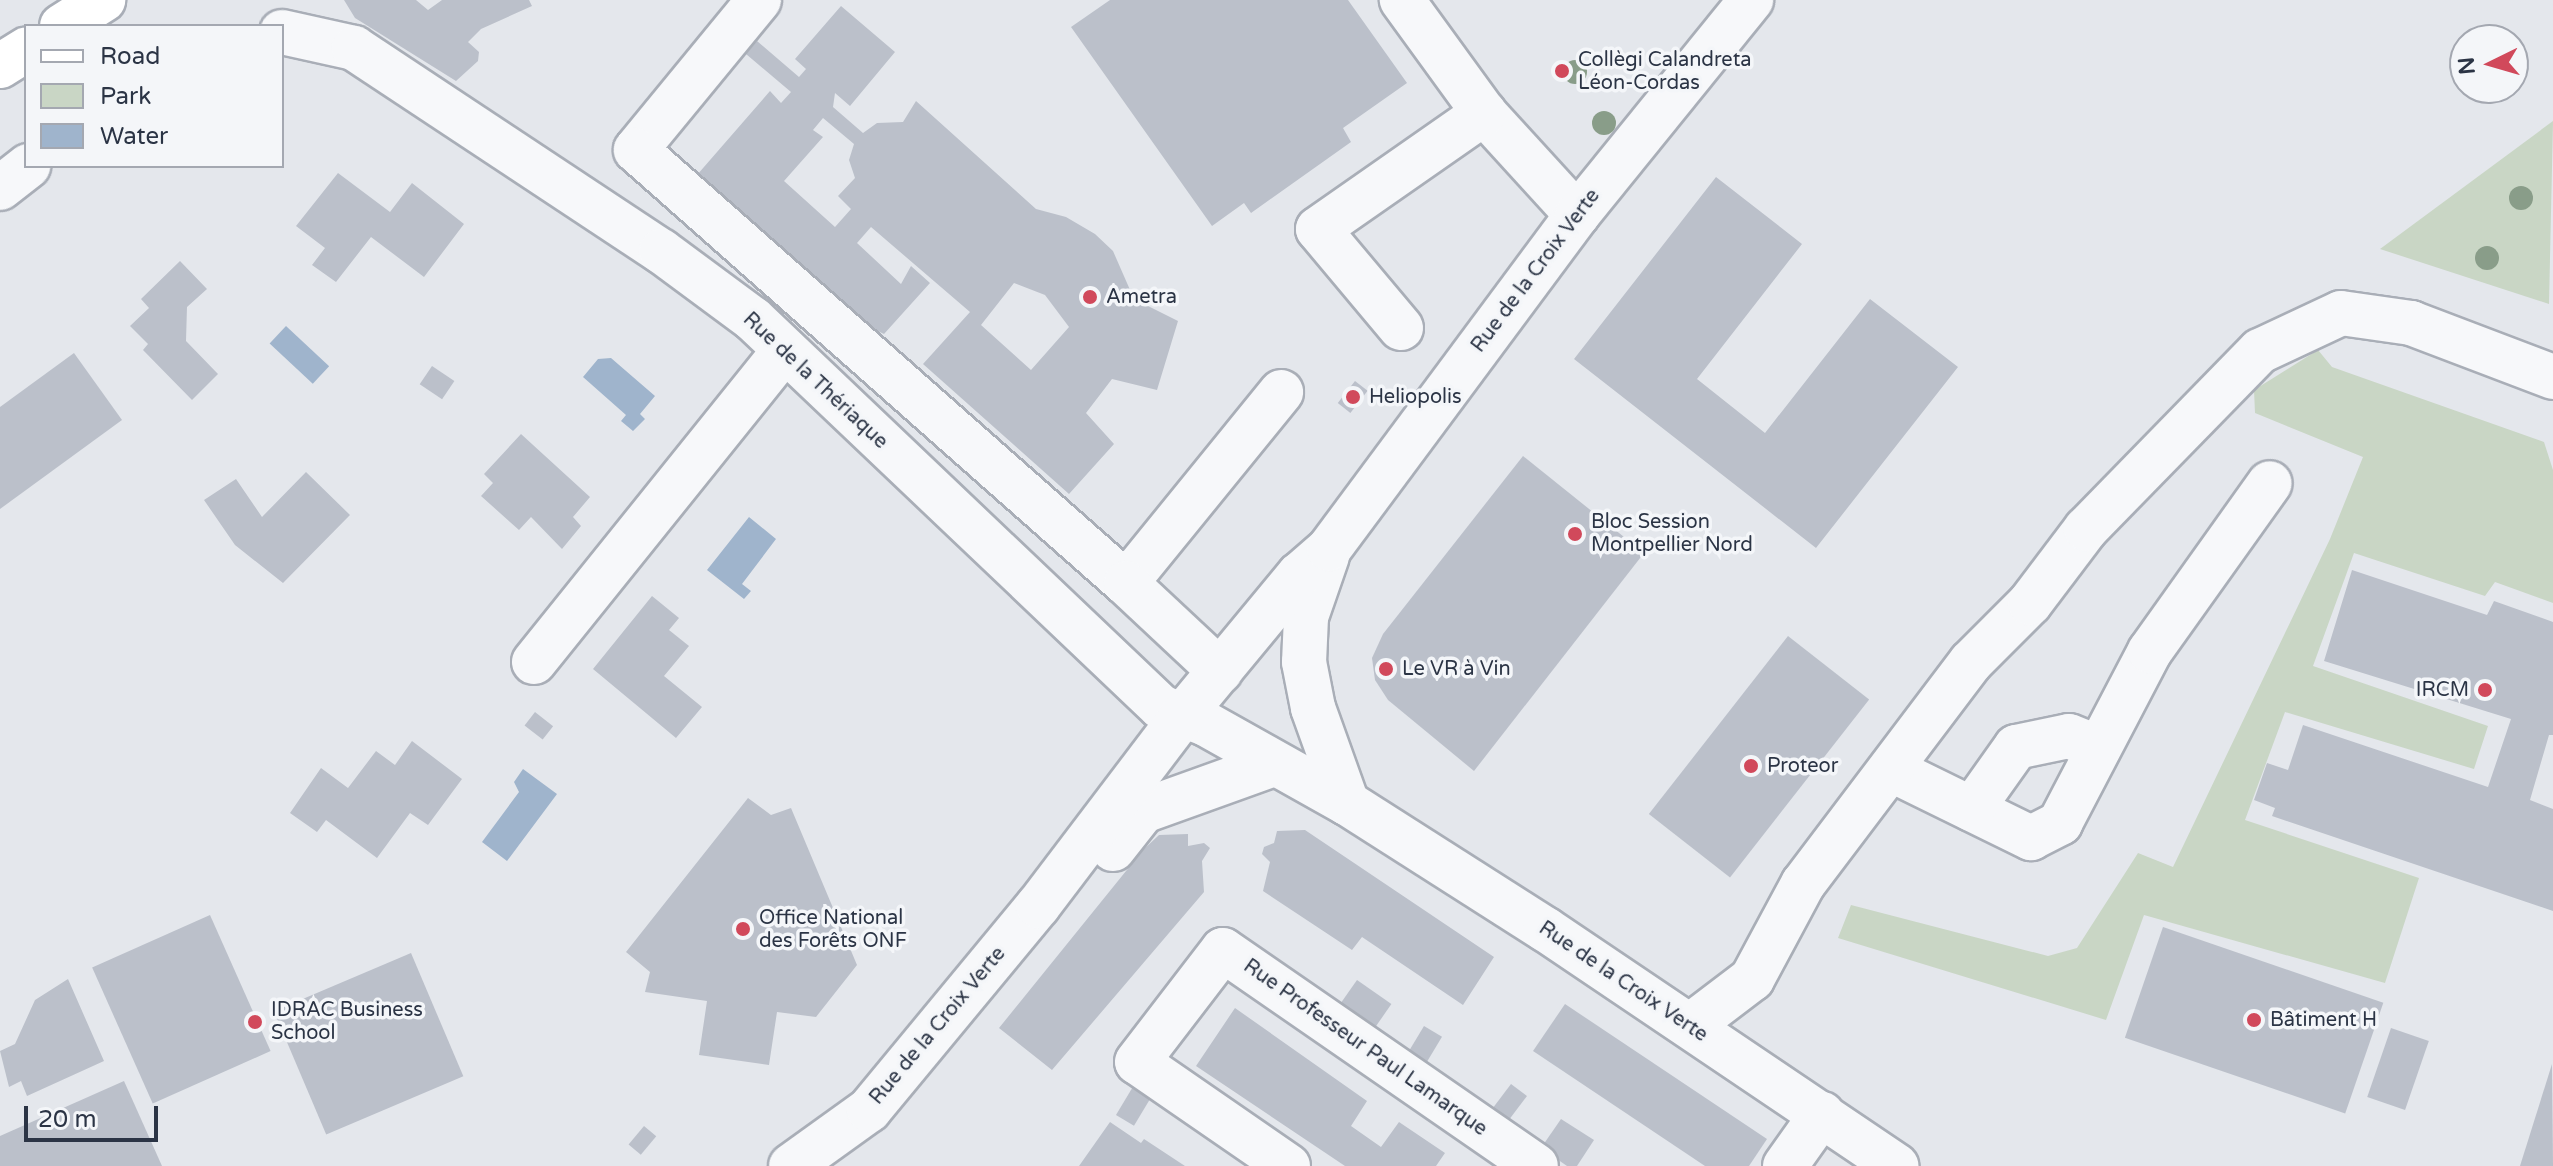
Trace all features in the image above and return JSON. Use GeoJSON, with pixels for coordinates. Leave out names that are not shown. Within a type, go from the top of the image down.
{"type":"FeatureCollection","features":[{"type":"Feature","properties":{"kind":"main road"},"geometry":{"type":"LineString","coordinates":[[65,24],[103,0]]}},
{"type":"Feature","properties":{"kind":"main road"},"geometry":{"type":"LineString","coordinates":[[0,66],[24,51]]}},
{"type":"Feature","properties":{"kind":"street","name":"Rue de la Thériaque"},"geometry":{"type":"LineString","coordinates":[[282,24],[283,0]]}},
{"type":"Feature","properties":{"kind":"street"},"geometry":{"type":"LineString","coordinates":[[759,0],[636,150],[1126,583],[1220,671]]}},
{"type":"Feature","properties":{"kind":"street"},"geometry":{"type":"LineString","coordinates":[[1402,0],[1484,113],[1577,215]]}},
{"type":"Feature","properties":{"kind":"street","name":"Rue de la Croix Verte"},"geometry":{"type":"LineString","coordinates":[[791,1166],[869,1110],[1038,906],[1183,715],[1299,575],[1329,549],[1577,215],[1751,0]]}},
{"type":"Feature","properties":{"kind":"street","name":"Rue de la Thériaque"},"geometry":{"type":"LineString","coordinates":[[284,32],[354,48],[661,251],[753,319],[1134,685],[1161,707],[1183,715]]}},
{"type":"Feature","properties":{"kind":"street"},"geometry":{"type":"LineString","coordinates":[[1401,328],[1318,229],[1484,113]]}},
{"type":"Feature","properties":{"kind":"street"},"geometry":{"type":"LineString","coordinates":[[0,188],[25,168]]}},
{"type":"Feature","properties":{"kind":"street"},"geometry":{"type":"LineString","coordinates":[[1690,1026],[1752,979],[1803,884],[1971,662],[2030,603],[2086,529],[2260,351],[2341,313],[2411,323],[2553,377]]}},
{"type":"Feature","properties":{"kind":"street"},"geometry":{"type":"LineString","coordinates":[[534,662],[785,350]]}},
{"type":"Feature","properties":{"kind":"street"},"geometry":{"type":"LineString","coordinates":[[1126,583],[1281,392]]}},
{"type":"Feature","properties":{"kind":"street"},"geometry":{"type":"LineString","coordinates":[[1892,770],[2031,838],[2060,823],[2150,651],[2270,483]]}},
{"type":"Feature","properties":{"kind":"street","name":"Rue de la Croix Verte"},"geometry":{"type":"LineString","coordinates":[[1329,549],[1306,617],[1304,662],[1313,708],[1347,803]]}},
{"type":"Feature","properties":{"kind":"street","name":"Rue de la Croix Verte"},"geometry":{"type":"LineString","coordinates":[[1183,715],[1271,765],[1347,803],[1690,1026],[1896,1166]]}},
{"type":"Feature","properties":{"kind":"street"},"geometry":{"type":"LineString","coordinates":[[1972,809],[2016,747],[2069,736],[2099,748]]}},
{"type":"Feature","properties":{"kind":"street","name":"Rue de la Croix Verte"},"geometry":{"type":"LineString","coordinates":[[1038,906],[1104,860],[1143,811],[1271,765]]}},
{"type":"Feature","properties":{"kind":"street","name":"Rue Professeur Paul Lamarque"},"geometry":{"type":"LineString","coordinates":[[1288,1166],[1137,1062],[1223,950],[1536,1166]]}},
{"type":"Feature","properties":{"kind":"street"},"geometry":{"type":"LineString","coordinates":[[1785,1166],[1822,1114]]}},
{"type":"Feature","properties":{"kind":"green space"},"geometry":{"type":"Polygon","coordinates":[[[2553,121],[2549,304],[2380,249],[2553,121]]]}},
{"type":"Feature","properties":{"kind":"green space"},"geometry":{"type":"Polygon","coordinates":[[[2318,350],[2332,367],[2544,442],[2553,470],[2553,603],[2495,582],[2485,596],[2354,553],[2313,666],[2488,726],[2474,769],[2285,712],[2245,820],[2419,878],[2385,983],[2144,915],[2106,1020],[1838,938],[1851,905],[2048,956],[2077,948],[2138,853],[2173,867],[2330,539],[2363,457],[2255,413],[2254,390],[2318,350]]]}},
{"type":"Feature","properties":{"kind":"water"},"geometry":{"type":"Polygon","coordinates":[[[286,326],[329,366],[313,384],[270,344],[286,326]]]}},
{"type":"Feature","properties":{"kind":"water"},"geometry":{"type":"Polygon","coordinates":[[[611,358],[655,396],[640,414],[645,419],[633,431],[621,421],[626,415],[583,377],[598,359],[611,358]]]}},
{"type":"Feature","properties":{"kind":"water"},"geometry":{"type":"Polygon","coordinates":[[[749,517],[776,539],[742,584],[751,591],[744,599],[707,570],[749,517]]]}},
{"type":"Feature","properties":{"kind":"water"},"geometry":{"type":"Polygon","coordinates":[[[523,769],[557,794],[507,861],[482,842],[519,792],[514,782],[523,769]]]}},
{"type":"Feature","properties":{"kind":"building"},"geometry":{"type":"Polygon","coordinates":[[[344,0],[416,0],[428,10],[442,0],[529,0],[532,6],[481,29],[468,42],[479,52],[478,61],[456,81],[355,18],[344,0]]]}},
{"type":"Feature","properties":{"kind":"building"},"geometry":{"type":"Polygon","coordinates":[[[1110,0],[1348,0],[1407,83],[1343,128],[1351,142],[1251,213],[1244,203],[1212,226],[1071,27],[1110,0]]]}},
{"type":"Feature","properties":{"kind":"building","name":"Ametra"},"geometry":{"type":"Polygon","coordinates":[[[841,6],[895,52],[850,106],[835,93],[833,107],[863,133],[877,123],[903,122],[916,101],[1036,209],[1066,217],[1095,234],[1113,251],[1134,299],[1178,321],[1157,390],[1112,379],[1086,413],[1114,444],[1069,494],[923,364],[970,312],[871,227],[857,243],[901,284],[911,266],[930,283],[884,334],[865,325],[697,175],[770,91],[781,103],[791,92],[746,54],[757,41],[799,77],[806,69],[795,59],[841,6]],[[823,118],[813,130],[823,137],[784,181],[835,227],[851,209],[838,196],[855,178],[849,160],[854,144],[823,118]],[[1014,283],[981,325],[1031,370],[1069,327],[1045,295],[1014,283]]]}},
{"type":"Feature","properties":{"kind":"building"},"geometry":{"type":"Polygon","coordinates":[[[338,173],[390,212],[412,183],[464,224],[424,277],[371,237],[336,282],[312,265],[325,248],[296,226],[338,173]]]}},
{"type":"Feature","properties":{"kind":"building"},"geometry":{"type":"Polygon","coordinates":[[[1716,177],[1802,244],[1697,379],[1765,433],[1870,299],[1958,367],[1816,548],[1574,359],[1716,177]]]}},
{"type":"Feature","properties":{"kind":"building"},"geometry":{"type":"Polygon","coordinates":[[[180,261],[207,289],[187,307],[186,341],[218,374],[192,400],[143,350],[148,344],[130,326],[149,308],[141,299],[180,261]]]}},
{"type":"Feature","properties":{"kind":"building"},"geometry":{"type":"Polygon","coordinates":[[[74,353],[122,420],[0,509],[0,407],[74,353]]]}},
{"type":"Feature","properties":{"kind":"building"},"geometry":{"type":"Polygon","coordinates":[[[432,366],[454,381],[442,399],[420,384],[432,366]]]}},
{"type":"Feature","properties":{"kind":"building","name":"Heliopolis"},"geometry":{"type":"Polygon","coordinates":[[[1355,381],[1368,391],[1350,413],[1338,403],[1355,381]]]}},
{"type":"Feature","properties":{"kind":"building"},"geometry":{"type":"Polygon","coordinates":[[[521,434],[590,497],[573,517],[581,526],[562,549],[531,517],[519,530],[481,496],[493,483],[484,474],[521,434]]]}},
{"type":"Feature","properties":{"kind":"building"},"geometry":{"type":"Polygon","coordinates":[[[1523,456],[1644,553],[1474,771],[1388,700],[1375,680],[1372,658],[1383,634],[1523,456]]]}},
{"type":"Feature","properties":{"kind":"building"},"geometry":{"type":"Polygon","coordinates":[[[306,472],[350,515],[283,583],[235,545],[204,500],[236,479],[262,517],[306,472]]]}},
{"type":"Feature","properties":{"kind":"building"},"geometry":{"type":"Polygon","coordinates":[[[2352,570],[2487,615],[2494,601],[2553,622],[2553,735],[2549,735],[2530,800],[2553,809],[2553,911],[2272,816],[2275,808],[2254,800],[2267,763],[2288,770],[2303,725],[2488,787],[2511,719],[2324,661],[2352,570]]]}},
{"type":"Feature","properties":{"kind":"building"},"geometry":{"type":"Polygon","coordinates":[[[652,596],[679,618],[669,630],[689,646],[664,676],[702,707],[676,738],[593,669],[652,596]]]}},
{"type":"Feature","properties":{"kind":"building","name":"Proteor"},"geometry":{"type":"Polygon","coordinates":[[[1788,636],[1869,699],[1730,878],[1649,814],[1788,636]]]}},
{"type":"Feature","properties":{"kind":"building"},"geometry":{"type":"Polygon","coordinates":[[[535,712],[553,726],[543,740],[525,725],[535,712]]]}},
{"type":"Feature","properties":{"kind":"building"},"geometry":{"type":"Polygon","coordinates":[[[412,741],[462,779],[428,825],[410,813],[377,858],[326,820],[317,832],[290,813],[321,768],[348,788],[376,751],[395,765],[412,741]]]}},
{"type":"Feature","properties":{"kind":"building","name":"Office National des Forêts ONF"},"geometry":{"type":"Polygon","coordinates":[[[748,798],[771,815],[791,808],[857,965],[816,1017],[777,1012],[769,1065],[699,1055],[707,1001],[645,992],[650,972],[626,952],[748,798]]]}},
{"type":"Feature","properties":{"kind":"building"},"geometry":{"type":"Polygon","coordinates":[[[1305,830],[1494,957],[1463,1005],[1362,937],[1352,950],[1263,891],[1270,862],[1262,854],[1264,847],[1274,843],[1277,831],[1305,830]]]}},
{"type":"Feature","properties":{"kind":"building"},"geometry":{"type":"Polygon","coordinates":[[[1188,834],[1188,846],[1204,843],[1210,848],[1202,861],[1204,892],[1052,1070],[999,1028],[1143,850],[1159,835],[1188,834]]]}},
{"type":"Feature","properties":{"kind":"building"},"geometry":{"type":"Polygon","coordinates":[[[210,915],[271,1051],[153,1104],[92,967],[210,915]]]}},
{"type":"Feature","properties":{"kind":"building","name":"Bâtiment H"},"geometry":{"type":"Polygon","coordinates":[[[2163,927],[2383,1003],[2345,1113],[2125,1038],[2163,927]]]}},
{"type":"Feature","properties":{"kind":"building"},"geometry":{"type":"Polygon","coordinates":[[[411,953],[463,1076],[326,1135],[274,1011],[411,953]]]}},
{"type":"Feature","properties":{"kind":"building"},"geometry":{"type":"Polygon","coordinates":[[[68,979],[104,1061],[27,1096],[21,1081],[9,1087],[0,1051],[15,1044],[35,1000],[68,979]]]}},
{"type":"Feature","properties":{"kind":"building"},"geometry":{"type":"Polygon","coordinates":[[[1357,980],[1391,1004],[1370,1034],[1336,1010],[1357,980]]]}},
{"type":"Feature","properties":{"kind":"building"},"geometry":{"type":"Polygon","coordinates":[[[1565,1004],[1767,1139],[1749,1166],[1705,1166],[1533,1051],[1565,1004]]]}},
{"type":"Feature","properties":{"kind":"building"},"geometry":{"type":"Polygon","coordinates":[[[1235,1008],[1367,1101],[1351,1126],[1381,1147],[1399,1122],[1445,1153],[1436,1166],[1345,1166],[1196,1066],[1235,1008]]]}},
{"type":"Feature","properties":{"kind":"building"},"geometry":{"type":"Polygon","coordinates":[[[1424,1026],[1442,1037],[1423,1069],[1405,1058],[1424,1026]]]}},
{"type":"Feature","properties":{"kind":"building"},"geometry":{"type":"Polygon","coordinates":[[[2391,1028],[2429,1041],[2405,1110],[2367,1097],[2391,1028]]]}},
{"type":"Feature","properties":{"kind":"building"},"geometry":{"type":"Polygon","coordinates":[[[2552,1064],[2553,1166],[2520,1166],[2552,1064]]]}},
{"type":"Feature","properties":{"kind":"building"},"geometry":{"type":"Polygon","coordinates":[[[124,1081],[162,1166],[0,1166],[0,1136],[124,1081]]]}},
{"type":"Feature","properties":{"kind":"building"},"geometry":{"type":"Polygon","coordinates":[[[1511,1084],[1527,1096],[1505,1126],[1489,1114],[1511,1084]]]}},
{"type":"Feature","properties":{"kind":"building"},"geometry":{"type":"Polygon","coordinates":[[[1134,1085],[1152,1096],[1134,1126],[1116,1115],[1134,1085]]]}},
{"type":"Feature","properties":{"kind":"building"},"geometry":{"type":"Polygon","coordinates":[[[1561,1119],[1594,1140],[1577,1166],[1567,1166],[1541,1148],[1561,1119]]]}},
{"type":"Feature","properties":{"kind":"building"},"geometry":{"type":"Polygon","coordinates":[[[1110,1122],[1141,1143],[1144,1139],[1185,1166],[1079,1166],[1110,1122]]]}},
{"type":"Feature","properties":{"kind":"building"},"geometry":{"type":"Polygon","coordinates":[[[644,1126],[656,1136],[641,1155],[629,1144],[644,1126]]]}},
{"type":"Feature","properties":{"kind":"place","name":"Collègi Calandreta Léon-Cordas"},"geometry":{"type":"Point","coordinates":[1562,71]}},
{"type":"Feature","properties":{"kind":"place","name":"Ametra"},"geometry":{"type":"Point","coordinates":[1090,297]}},
{"type":"Feature","properties":{"kind":"place","name":"Heliopolis"},"geometry":{"type":"Point","coordinates":[1353,397]}},
{"type":"Feature","properties":{"kind":"place","name":"Bloc Session Montpellier Nord"},"geometry":{"type":"Point","coordinates":[1575,534]}},
{"type":"Feature","properties":{"kind":"place","name":"Le VR à Vin"},"geometry":{"type":"Point","coordinates":[1386,669]}},
{"type":"Feature","properties":{"kind":"place","name":"IRCM"},"geometry":{"type":"Point","coordinates":[2485,690]}},
{"type":"Feature","properties":{"kind":"place","name":"Proteor"},"geometry":{"type":"Point","coordinates":[1751,766]}},
{"type":"Feature","properties":{"kind":"place","name":"Office National des Forêts ONF"},"geometry":{"type":"Point","coordinates":[743,929]}},
{"type":"Feature","properties":{"kind":"place","name":"Bâtiment H"},"geometry":{"type":"Point","coordinates":[2254,1020]}},
{"type":"Feature","properties":{"kind":"place","name":"IDRAC Business School"},"geometry":{"type":"Point","coordinates":[255,1022]}}]}
